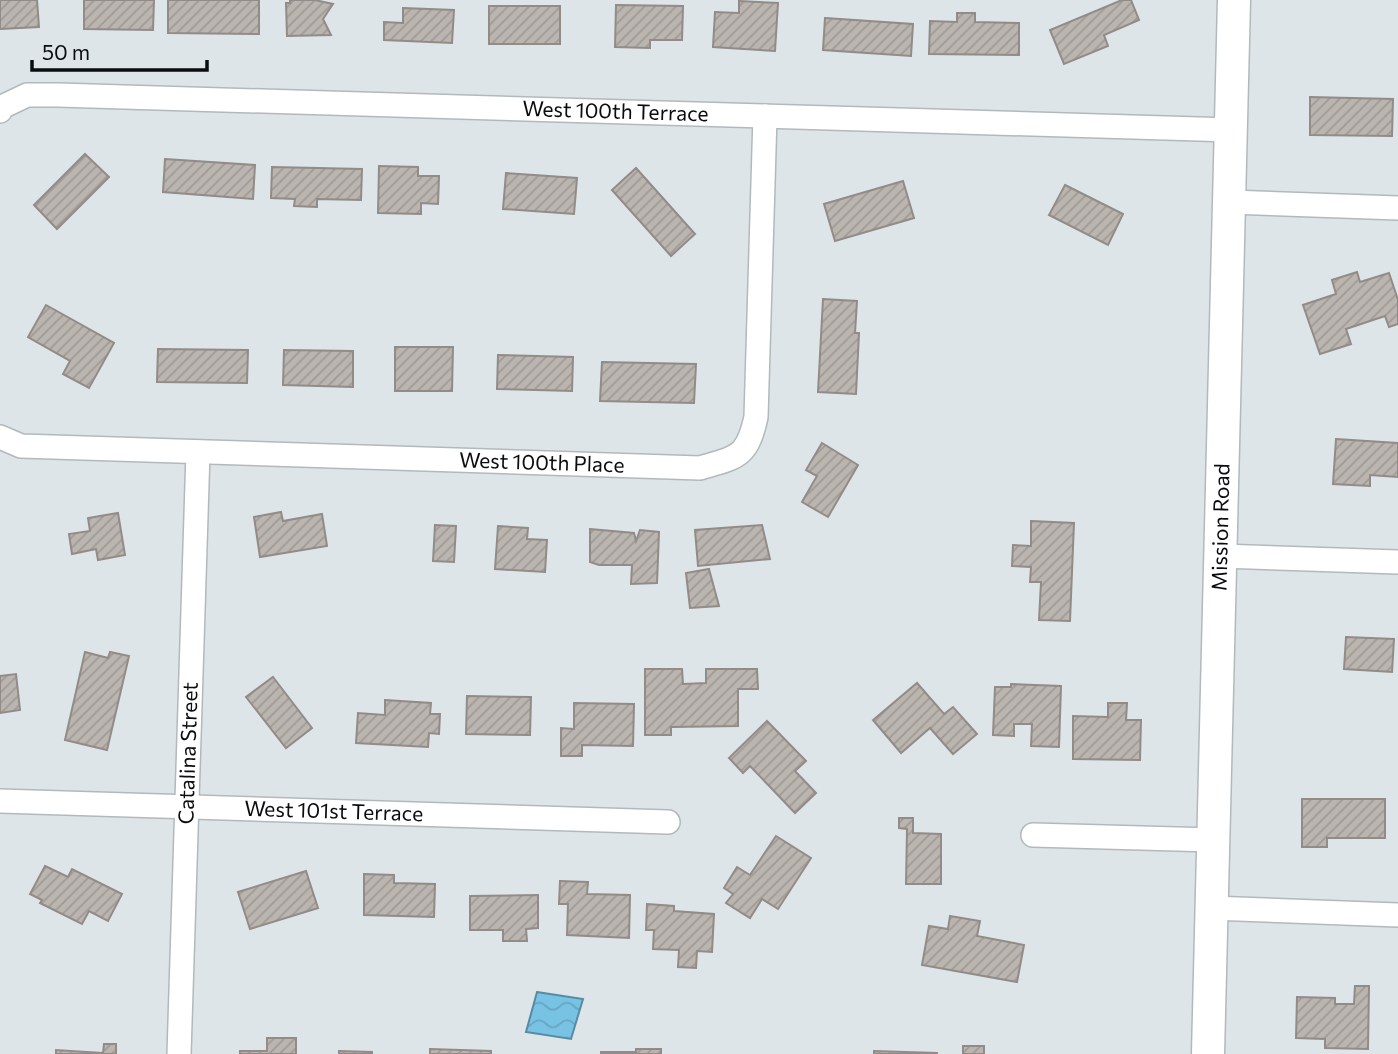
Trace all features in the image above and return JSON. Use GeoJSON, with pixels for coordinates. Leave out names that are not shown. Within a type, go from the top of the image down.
{"type":"FeatureCollection","features":[{"type":"Feature","properties":{"kind":"main road","name":"Mission Road"},"geometry":{"type":"LineString","coordinates":[[1208,1054],[1234,0]]}},
{"type":"Feature","properties":{"kind":"street","name":"West 100th Terrace"},"geometry":{"type":"LineString","coordinates":[[1,109],[27,95],[58,95],[1232,130]]}},
{"type":"Feature","properties":{"kind":"street","name":"West 100th Place"},"geometry":{"type":"LineString","coordinates":[[0,437],[21,446],[700,468],[736,457],[751,440],[756,417],[765,116]]}},
{"type":"Feature","properties":{"kind":"street"},"geometry":{"type":"LineString","coordinates":[[1230,202],[1398,208]]}},
{"type":"Feature","properties":{"kind":"street","name":"Catalina Street"},"geometry":{"type":"LineString","coordinates":[[180,1054],[198,452]]}},
{"type":"Feature","properties":{"kind":"street"},"geometry":{"type":"LineString","coordinates":[[1221,556],[1398,562]]}},
{"type":"Feature","properties":{"kind":"street","name":"West 101st Terrace"},"geometry":{"type":"LineString","coordinates":[[0,802],[668,822]]}},
{"type":"Feature","properties":{"kind":"street"},"geometry":{"type":"LineString","coordinates":[[1033,835],[1213,841]]}},
{"type":"Feature","properties":{"kind":"street"},"geometry":{"type":"LineString","coordinates":[[1211,908],[1398,915]]}},
{"type":"Feature","properties":{"kind":"water"},"geometry":{"type":"Polygon","coordinates":[[[537,992],[583,999],[571,1039],[526,1032],[537,992]]]}},
{"type":"Feature","properties":{"kind":"building"},"geometry":{"type":"Polygon","coordinates":[[[0,0],[37,0],[39,27],[0,29],[0,0]]]}},
{"type":"Feature","properties":{"kind":"building"},"geometry":{"type":"Polygon","coordinates":[[[84,0],[154,0],[153,30],[84,29],[84,0]]]}},
{"type":"Feature","properties":{"kind":"building"},"geometry":{"type":"Polygon","coordinates":[[[168,0],[259,0],[259,34],[168,33],[168,0]]]}},
{"type":"Feature","properties":{"kind":"building"},"geometry":{"type":"Polygon","coordinates":[[[290,0],[315,0],[333,4],[323,19],[331,35],[287,36],[286,3],[290,3],[290,0]]]}},
{"type":"Feature","properties":{"kind":"building"},"geometry":{"type":"Polygon","coordinates":[[[1122,0],[1131,0],[1139,20],[1104,35],[1108,46],[1064,64],[1050,30],[1122,0]]]}},
{"type":"Feature","properties":{"kind":"building"},"geometry":{"type":"Polygon","coordinates":[[[739,1],[778,3],[775,51],[713,47],[715,12],[739,13],[739,1]]]}},
{"type":"Feature","properties":{"kind":"building"},"geometry":{"type":"Polygon","coordinates":[[[616,5],[683,6],[682,40],[650,40],[650,48],[615,47],[616,5]]]}},
{"type":"Feature","properties":{"kind":"building"},"geometry":{"type":"Polygon","coordinates":[[[489,6],[560,6],[560,44],[489,44],[489,6]]]}},
{"type":"Feature","properties":{"kind":"building"},"geometry":{"type":"Polygon","coordinates":[[[403,8],[454,10],[452,43],[384,40],[384,22],[403,23],[403,8]]]}},
{"type":"Feature","properties":{"kind":"building"},"geometry":{"type":"Polygon","coordinates":[[[957,13],[975,13],[975,22],[1019,23],[1019,55],[929,54],[930,21],[957,22],[957,13]]]}},
{"type":"Feature","properties":{"kind":"building"},"geometry":{"type":"Polygon","coordinates":[[[825,18],[913,24],[911,56],[823,50],[825,18]]]}},
{"type":"Feature","properties":{"kind":"building"},"geometry":{"type":"Polygon","coordinates":[[[1310,97],[1393,99],[1392,136],[1310,135],[1310,97]]]}},
{"type":"Feature","properties":{"kind":"building"},"geometry":{"type":"Polygon","coordinates":[[[85,154],[109,177],[57,229],[34,205],[85,154]]]}},
{"type":"Feature","properties":{"kind":"building"},"geometry":{"type":"Polygon","coordinates":[[[165,159],[255,165],[253,199],[163,192],[165,159]]]}},
{"type":"Feature","properties":{"kind":"building"},"geometry":{"type":"Polygon","coordinates":[[[379,166],[418,167],[418,176],[439,176],[438,204],[421,203],[421,214],[378,213],[379,166]]]}},
{"type":"Feature","properties":{"kind":"building"},"geometry":{"type":"Polygon","coordinates":[[[272,167],[362,169],[361,200],[317,199],[317,207],[294,206],[295,199],[271,198],[272,167]]]}},
{"type":"Feature","properties":{"kind":"building"},"geometry":{"type":"Polygon","coordinates":[[[636,168],[695,234],[671,256],[612,190],[636,168]]]}},
{"type":"Feature","properties":{"kind":"building"},"geometry":{"type":"Polygon","coordinates":[[[506,173],[577,178],[574,214],[503,209],[506,173]]]}},
{"type":"Feature","properties":{"kind":"building"},"geometry":{"type":"Polygon","coordinates":[[[903,181],[914,218],[835,241],[824,204],[903,181]]]}},
{"type":"Feature","properties":{"kind":"building"},"geometry":{"type":"Polygon","coordinates":[[[1065,185],[1123,214],[1108,245],[1049,215],[1065,185]]]}},
{"type":"Feature","properties":{"kind":"building"},"geometry":{"type":"Polygon","coordinates":[[[1357,272],[1360,282],[1389,273],[1398,300],[1398,324],[1389,327],[1385,316],[1346,329],[1351,344],[1320,354],[1303,305],[1336,294],[1332,280],[1357,272]]]}},
{"type":"Feature","properties":{"kind":"building"},"geometry":{"type":"Polygon","coordinates":[[[823,299],[857,301],[855,333],[859,333],[856,394],[818,392],[823,299]]]}},
{"type":"Feature","properties":{"kind":"building"},"geometry":{"type":"Polygon","coordinates":[[[46,305],[114,343],[89,388],[63,374],[70,361],[28,337],[46,305]]]}},
{"type":"Feature","properties":{"kind":"building"},"geometry":{"type":"Polygon","coordinates":[[[395,347],[453,347],[452,391],[395,391],[395,347]]]}},
{"type":"Feature","properties":{"kind":"building"},"geometry":{"type":"Polygon","coordinates":[[[158,349],[248,350],[247,383],[157,382],[158,349]]]}},
{"type":"Feature","properties":{"kind":"building"},"geometry":{"type":"Polygon","coordinates":[[[284,350],[353,351],[353,387],[283,385],[284,350]]]}},
{"type":"Feature","properties":{"kind":"building"},"geometry":{"type":"Polygon","coordinates":[[[498,355],[573,357],[572,391],[497,389],[498,355]]]}},
{"type":"Feature","properties":{"kind":"building"},"geometry":{"type":"Polygon","coordinates":[[[602,362],[696,364],[694,403],[600,401],[602,362]]]}},
{"type":"Feature","properties":{"kind":"building"},"geometry":{"type":"Polygon","coordinates":[[[1336,439],[1398,443],[1398,477],[1370,475],[1370,486],[1333,484],[1336,439]]]}},
{"type":"Feature","properties":{"kind":"building"},"geometry":{"type":"Polygon","coordinates":[[[822,443],[858,465],[828,517],[802,502],[817,476],[806,470],[822,443]]]}},
{"type":"Feature","properties":{"kind":"building"},"geometry":{"type":"Polygon","coordinates":[[[281,512],[283,521],[322,514],[327,546],[260,557],[254,517],[281,512]]]}},
{"type":"Feature","properties":{"kind":"building"},"geometry":{"type":"Polygon","coordinates":[[[118,513],[125,555],[98,560],[96,549],[72,554],[69,534],[90,531],[88,518],[118,513]]]}},
{"type":"Feature","properties":{"kind":"building"},"geometry":{"type":"Polygon","coordinates":[[[1031,521],[1074,523],[1070,621],[1039,620],[1041,582],[1030,582],[1031,567],[1012,566],[1013,545],[1031,546],[1031,521]]]}},
{"type":"Feature","properties":{"kind":"building"},"geometry":{"type":"Polygon","coordinates":[[[435,525],[456,526],[454,562],[433,561],[435,525]]]}},
{"type":"Feature","properties":{"kind":"building"},"geometry":{"type":"Polygon","coordinates":[[[762,525],[770,559],[698,566],[695,530],[762,525]]]}},
{"type":"Feature","properties":{"kind":"building"},"geometry":{"type":"Polygon","coordinates":[[[498,526],[528,528],[527,539],[547,540],[545,572],[495,569],[498,526]]]}},
{"type":"Feature","properties":{"kind":"building"},"geometry":{"type":"Polygon","coordinates":[[[590,529],[634,533],[636,541],[640,530],[659,532],[657,583],[631,584],[632,565],[599,565],[590,562],[590,529]]]}},
{"type":"Feature","properties":{"kind":"building"},"geometry":{"type":"Polygon","coordinates":[[[709,569],[719,606],[690,608],[686,573],[709,569]]]}},
{"type":"Feature","properties":{"kind":"building"},"geometry":{"type":"Polygon","coordinates":[[[1346,637],[1394,639],[1392,672],[1344,669],[1346,637]]]}},
{"type":"Feature","properties":{"kind":"building"},"geometry":{"type":"Polygon","coordinates":[[[85,652],[108,658],[110,652],[129,656],[107,750],[65,740],[85,652]]]}},
{"type":"Feature","properties":{"kind":"building"},"geometry":{"type":"Polygon","coordinates":[[[645,669],[682,669],[683,684],[706,683],[706,669],[757,669],[758,689],[738,689],[738,726],[671,727],[671,735],[645,735],[645,669]]]}},
{"type":"Feature","properties":{"kind":"building"},"geometry":{"type":"Polygon","coordinates":[[[16,674],[20,710],[0,713],[0,676],[16,674]]]}},
{"type":"Feature","properties":{"kind":"building"},"geometry":{"type":"Polygon","coordinates":[[[273,677],[312,728],[286,748],[246,697],[273,677]]]}},
{"type":"Feature","properties":{"kind":"building"},"geometry":{"type":"Polygon","coordinates":[[[917,683],[944,714],[953,707],[977,734],[953,754],[930,728],[901,753],[873,720],[917,683]]]}},
{"type":"Feature","properties":{"kind":"building"},"geometry":{"type":"Polygon","coordinates":[[[1011,684],[1061,686],[1059,747],[1031,746],[1032,724],[1014,724],[1014,736],[993,735],[995,687],[1011,687],[1011,684]]]}},
{"type":"Feature","properties":{"kind":"building"},"geometry":{"type":"Polygon","coordinates":[[[467,696],[531,697],[530,735],[466,734],[467,696]]]}},
{"type":"Feature","properties":{"kind":"building"},"geometry":{"type":"Polygon","coordinates":[[[385,700],[431,703],[430,714],[440,714],[439,734],[429,733],[428,747],[356,743],[358,713],[385,715],[385,700]]]}},
{"type":"Feature","properties":{"kind":"building"},"geometry":{"type":"Polygon","coordinates":[[[574,703],[634,704],[633,746],[582,745],[582,756],[561,756],[561,728],[574,729],[574,703]]]}},
{"type":"Feature","properties":{"kind":"building"},"geometry":{"type":"Polygon","coordinates":[[[1108,703],[1127,703],[1126,720],[1141,720],[1140,760],[1073,759],[1073,716],[1108,717],[1108,703]]]}},
{"type":"Feature","properties":{"kind":"building"},"geometry":{"type":"Polygon","coordinates":[[[767,721],[806,761],[795,771],[816,793],[795,813],[750,766],[743,773],[729,758],[767,721]]]}},
{"type":"Feature","properties":{"kind":"building"},"geometry":{"type":"Polygon","coordinates":[[[1302,799],[1385,799],[1385,838],[1327,838],[1327,847],[1302,847],[1302,799]]]}},
{"type":"Feature","properties":{"kind":"building"},"geometry":{"type":"Polygon","coordinates":[[[899,818],[913,818],[913,833],[941,834],[941,884],[906,884],[907,829],[899,828],[899,818]]]}},
{"type":"Feature","properties":{"kind":"building"},"geometry":{"type":"Polygon","coordinates":[[[776,836],[811,858],[778,909],[762,899],[750,918],[726,903],[733,894],[724,888],[737,867],[750,875],[776,836]]]}},
{"type":"Feature","properties":{"kind":"building"},"geometry":{"type":"Polygon","coordinates":[[[45,866],[68,877],[72,869],[122,894],[108,921],[89,911],[82,924],[40,903],[42,900],[30,894],[45,866]]]}},
{"type":"Feature","properties":{"kind":"building"},"geometry":{"type":"Polygon","coordinates":[[[306,871],[318,908],[250,929],[238,892],[306,871]]]}},
{"type":"Feature","properties":{"kind":"building"},"geometry":{"type":"Polygon","coordinates":[[[364,874],[394,875],[394,883],[435,884],[434,917],[364,915],[364,874]]]}},
{"type":"Feature","properties":{"kind":"building"},"geometry":{"type":"Polygon","coordinates":[[[560,881],[588,882],[587,894],[630,895],[629,938],[567,935],[568,904],[559,904],[560,881]]]}},
{"type":"Feature","properties":{"kind":"building"},"geometry":{"type":"Polygon","coordinates":[[[538,895],[538,928],[526,929],[527,941],[503,941],[503,930],[470,930],[470,896],[538,895]]]}},
{"type":"Feature","properties":{"kind":"building"},"geometry":{"type":"Polygon","coordinates":[[[647,904],[674,906],[674,911],[714,914],[712,952],[697,951],[696,968],[678,967],[679,950],[653,949],[654,930],[646,930],[647,904]]]}},
{"type":"Feature","properties":{"kind":"building"},"geometry":{"type":"Polygon","coordinates":[[[950,916],[980,921],[977,936],[1024,945],[1017,982],[922,965],[929,926],[948,929],[950,916]]]}},
{"type":"Feature","properties":{"kind":"building"},"geometry":{"type":"Polygon","coordinates":[[[1355,986],[1369,986],[1368,1049],[1325,1048],[1325,1039],[1296,1038],[1297,997],[1335,998],[1335,1004],[1354,1004],[1355,986]]]}},
{"type":"Feature","properties":{"kind":"building"},"geometry":{"type":"Polygon","coordinates":[[[267,1038],[296,1038],[296,1054],[240,1054],[240,1051],[267,1051],[267,1038]]]}},
{"type":"Feature","properties":{"kind":"building"},"geometry":{"type":"Polygon","coordinates":[[[104,1044],[116,1044],[116,1054],[56,1054],[56,1050],[103,1053],[104,1044]]]}},
{"type":"Feature","properties":{"kind":"building"},"geometry":{"type":"Polygon","coordinates":[[[963,1046],[984,1046],[984,1054],[963,1054],[963,1046]]]}},
{"type":"Feature","properties":{"kind":"building"},"geometry":{"type":"Polygon","coordinates":[[[430,1049],[491,1051],[491,1054],[430,1054],[430,1049]]]}},
{"type":"Feature","properties":{"kind":"building"},"geometry":{"type":"Polygon","coordinates":[[[636,1049],[661,1049],[661,1054],[601,1054],[636,1052],[636,1049]]]}},
{"type":"Feature","properties":{"kind":"building"},"geometry":{"type":"Polygon","coordinates":[[[339,1051],[372,1052],[372,1054],[339,1054],[339,1051]]]}},
{"type":"Feature","properties":{"kind":"building"},"geometry":{"type":"Polygon","coordinates":[[[874,1051],[937,1053],[937,1054],[874,1054],[874,1051]]]}}]}
